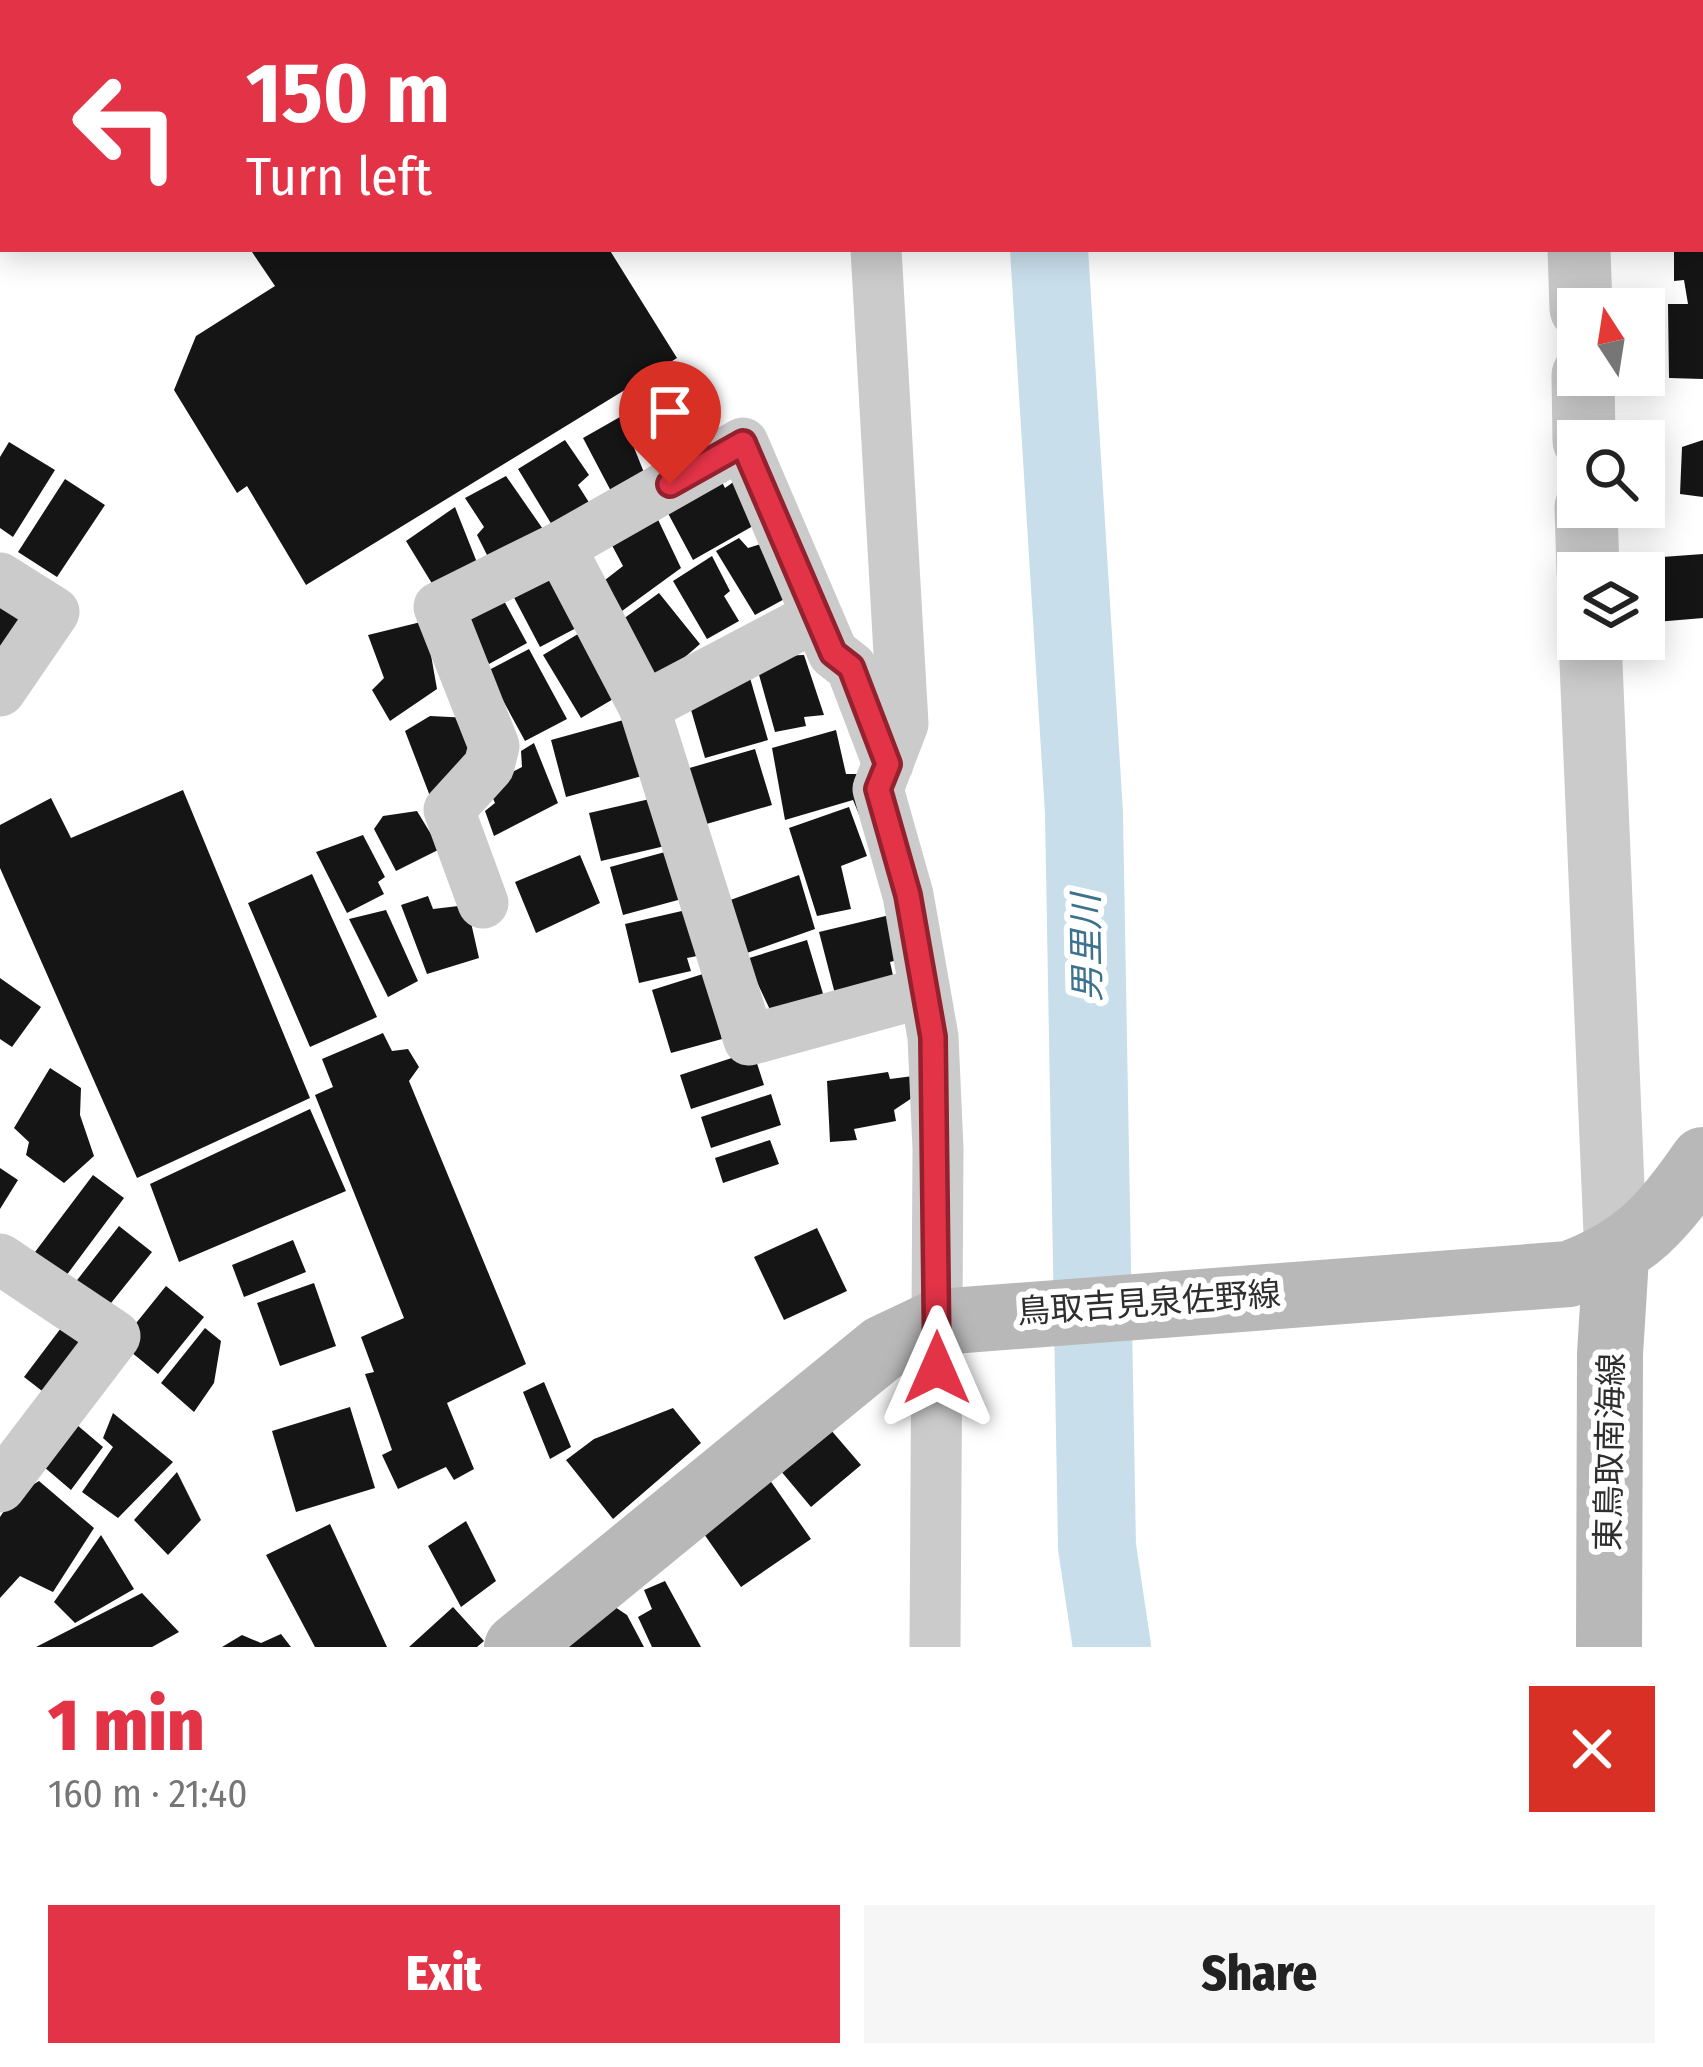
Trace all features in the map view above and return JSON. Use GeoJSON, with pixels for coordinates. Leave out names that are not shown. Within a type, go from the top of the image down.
{"type":"FeatureCollection","features":[{"type":"Feature","properties":{"kind":"main road"},"geometry":{"type":"LineString","coordinates":[[1593,1265],[1675,1202],[1703,1160]]}},
{"type":"Feature","properties":{"kind":"main road","name":"鳥取吉見泉佐野線"},"geometry":{"type":"LineString","coordinates":[[517,1647],[883,1348],[950,1319],[1593,1265]]}},
{"type":"Feature","properties":{"kind":"main road","name":"東鳥取南海線"},"geometry":{"type":"LineString","coordinates":[[1593,1265],[1610,1354],[1609,1647]]}},
{"type":"Feature","properties":{"kind":"street"},"geometry":{"type":"LineString","coordinates":[[876,252],[903,724],[878,789],[908,895],[926,992],[950,1319],[935,1647]]}},
{"type":"Feature","properties":{"kind":"street"},"geometry":{"type":"LineString","coordinates":[[1579,252],[1580,288]]}},
{"type":"Feature","properties":{"kind":"street"},"geometry":{"type":"LineString","coordinates":[[483,904],[449,810],[489,766],[494,746],[439,607],[560,547],[743,443],[833,653],[851,667],[888,764]]}},
{"type":"Feature","properties":{"kind":"street"},"geometry":{"type":"LineString","coordinates":[[560,547],[644,707],[749,1040],[926,992]]}},
{"type":"Feature","properties":{"kind":"street"},"geometry":{"type":"LineString","coordinates":[[0,578],[54,612],[0,691]]}},
{"type":"Feature","properties":{"kind":"street"},"geometry":{"type":"LineString","coordinates":[[644,707],[817,616]]}},
{"type":"Feature","properties":{"kind":"street"},"geometry":{"type":"LineString","coordinates":[[1590,660],[1593,1265]]}},
{"type":"Feature","properties":{"kind":"street"},"geometry":{"type":"LineString","coordinates":[[0,1258],[115,1336],[0,1487]]}},
{"type":"Feature","properties":{"kind":"building"},"geometry":{"type":"Polygon","coordinates":[[[252,252],[611,252],[677,358],[306,585],[247,486],[237,493],[174,390],[196,336],[275,286],[252,252]]]}},
{"type":"Feature","properties":{"kind":"building"},"geometry":{"type":"Polygon","coordinates":[[[1674,252],[1703,252],[1703,379],[1669,378],[1668,304],[1688,304],[1684,280],[1674,281],[1674,252]]]}},
{"type":"Feature","properties":{"kind":"building"},"geometry":{"type":"Polygon","coordinates":[[[700,376],[717,408],[705,413],[719,440],[675,466],[648,410],[700,376]]]}},
{"type":"Feature","properties":{"kind":"building"},"geometry":{"type":"Polygon","coordinates":[[[634,409],[649,432],[633,445],[647,480],[613,495],[583,438],[634,409]]]}},
{"type":"Feature","properties":{"kind":"building"},"geometry":{"type":"Polygon","coordinates":[[[565,440],[589,475],[578,485],[590,504],[552,525],[518,469],[565,440]]]}},
{"type":"Feature","properties":{"kind":"building"},"geometry":{"type":"Polygon","coordinates":[[[1703,440],[1703,497],[1680,494],[1682,447],[1703,440]]]}},
{"type":"Feature","properties":{"kind":"building"},"geometry":{"type":"Polygon","coordinates":[[[9,442],[55,470],[13,537],[0,528],[0,457],[9,442]]]}},
{"type":"Feature","properties":{"kind":"building"},"geometry":{"type":"Polygon","coordinates":[[[718,474],[725,488],[739,478],[760,522],[693,560],[663,504],[718,474]]]}},
{"type":"Feature","properties":{"kind":"building"},"geometry":{"type":"Polygon","coordinates":[[[506,476],[545,532],[489,559],[477,535],[484,527],[465,498],[506,476]]]}},
{"type":"Feature","properties":{"kind":"building"},"geometry":{"type":"Polygon","coordinates":[[[65,479],[105,505],[57,577],[18,552],[65,479]]]}},
{"type":"Feature","properties":{"kind":"building"},"geometry":{"type":"Polygon","coordinates":[[[455,507],[478,565],[439,595],[406,541],[455,507]]]}},
{"type":"Feature","properties":{"kind":"building"},"geometry":{"type":"Polygon","coordinates":[[[653,509],[681,568],[622,611],[605,580],[623,566],[607,536],[653,509]]]}},
{"type":"Feature","properties":{"kind":"building"},"geometry":{"type":"Polygon","coordinates":[[[739,538],[748,548],[767,542],[790,596],[755,615],[716,551],[739,538]]]}},
{"type":"Feature","properties":{"kind":"building"},"geometry":{"type":"Polygon","coordinates":[[[1703,554],[1703,618],[1665,621],[1665,557],[1703,554]]]}},
{"type":"Feature","properties":{"kind":"building"},"geometry":{"type":"Polygon","coordinates":[[[712,556],[730,591],[724,596],[739,621],[707,639],[673,581],[712,556]]]}},
{"type":"Feature","properties":{"kind":"building"},"geometry":{"type":"Polygon","coordinates":[[[552,569],[582,625],[540,647],[510,590],[552,569]]]}},
{"type":"Feature","properties":{"kind":"building"},"geometry":{"type":"Polygon","coordinates":[[[659,593],[700,644],[655,683],[619,622],[659,593]]]}},
{"type":"Feature","properties":{"kind":"building"},"geometry":{"type":"Polygon","coordinates":[[[0,596],[29,617],[0,658],[0,596]]]}},
{"type":"Feature","properties":{"kind":"building"},"geometry":{"type":"Polygon","coordinates":[[[503,599],[527,643],[489,664],[465,620],[503,599]]]}},
{"type":"Feature","properties":{"kind":"building"},"geometry":{"type":"Polygon","coordinates":[[[425,621],[437,689],[390,721],[372,690],[384,678],[368,635],[425,621]]]}},
{"type":"Feature","properties":{"kind":"building"},"geometry":{"type":"Polygon","coordinates":[[[583,631],[620,695],[581,718],[543,655],[583,631]]]}},
{"type":"Feature","properties":{"kind":"building"},"geometry":{"type":"Polygon","coordinates":[[[529,649],[567,719],[525,741],[487,671],[529,649]]]}},
{"type":"Feature","properties":{"kind":"building"},"geometry":{"type":"Polygon","coordinates":[[[804,655],[824,715],[804,717],[806,726],[775,732],[756,664],[775,656],[804,655]]]}},
{"type":"Feature","properties":{"kind":"building"},"geometry":{"type":"Polygon","coordinates":[[[750,678],[768,740],[705,758],[687,696],[750,678]]]}},
{"type":"Feature","properties":{"kind":"building"},"geometry":{"type":"Polygon","coordinates":[[[430,716],[470,718],[481,753],[433,804],[405,731],[430,716]]]}},
{"type":"Feature","properties":{"kind":"building"},"geometry":{"type":"Polygon","coordinates":[[[627,719],[642,776],[566,797],[551,740],[627,719]]]}},
{"type":"Feature","properties":{"kind":"building"},"geometry":{"type":"Polygon","coordinates":[[[836,730],[846,774],[858,774],[875,853],[853,800],[785,820],[772,748],[836,730]]]}},
{"type":"Feature","properties":{"kind":"building"},"geometry":{"type":"Polygon","coordinates":[[[534,743],[558,803],[494,836],[485,811],[495,803],[487,785],[522,767],[521,751],[534,743]]]}},
{"type":"Feature","properties":{"kind":"building"},"geometry":{"type":"Polygon","coordinates":[[[755,749],[772,805],[703,825],[686,769],[755,749]]]}},
{"type":"Feature","properties":{"kind":"building"},"geometry":{"type":"Polygon","coordinates":[[[183,790],[310,1098],[137,1178],[0,868],[0,825],[51,798],[71,838],[183,790]]]}},
{"type":"Feature","properties":{"kind":"building"},"geometry":{"type":"Polygon","coordinates":[[[654,798],[665,846],[601,861],[589,813],[654,798]]]}},
{"type":"Feature","properties":{"kind":"building"},"geometry":{"type":"Polygon","coordinates":[[[849,807],[867,856],[841,866],[851,909],[817,916],[789,828],[849,807]]]}},
{"type":"Feature","properties":{"kind":"building"},"geometry":{"type":"Polygon","coordinates":[[[417,811],[440,849],[396,871],[374,829],[383,816],[417,811]]]}},
{"type":"Feature","properties":{"kind":"building"},"geometry":{"type":"Polygon","coordinates":[[[363,835],[385,877],[378,882],[384,894],[347,913],[316,852],[363,835]]]}},
{"type":"Feature","properties":{"kind":"building"},"geometry":{"type":"Polygon","coordinates":[[[676,849],[689,897],[623,915],[610,867],[676,849]]]}},
{"type":"Feature","properties":{"kind":"building"},"geometry":{"type":"Polygon","coordinates":[[[580,855],[600,903],[536,933],[515,882],[580,855]]]}},
{"type":"Feature","properties":{"kind":"building"},"geometry":{"type":"Polygon","coordinates":[[[312,874],[377,1017],[310,1047],[248,903],[312,874]]]}},
{"type":"Feature","properties":{"kind":"building"},"geometry":{"type":"Polygon","coordinates":[[[799,875],[815,929],[744,954],[725,902],[799,875]]]}},
{"type":"Feature","properties":{"kind":"building"},"geometry":{"type":"Polygon","coordinates":[[[428,896],[433,909],[467,905],[479,958],[427,974],[401,905],[428,896]]]}},
{"type":"Feature","properties":{"kind":"building"},"geometry":{"type":"Polygon","coordinates":[[[695,908],[707,954],[687,958],[691,971],[639,983],[625,924],[695,908]]]}},
{"type":"Feature","properties":{"kind":"building"},"geometry":{"type":"Polygon","coordinates":[[[386,910],[418,981],[388,997],[349,919],[386,910]]]}},
{"type":"Feature","properties":{"kind":"building"},"geometry":{"type":"Polygon","coordinates":[[[894,914],[905,958],[890,962],[894,980],[835,994],[819,932],[894,914]]]}},
{"type":"Feature","properties":{"kind":"building"},"geometry":{"type":"Polygon","coordinates":[[[807,940],[824,997],[772,1014],[746,959],[807,940]]]}},
{"type":"Feature","properties":{"kind":"building"},"geometry":{"type":"Polygon","coordinates":[[[706,973],[722,1039],[671,1053],[652,990],[706,973]]]}},
{"type":"Feature","properties":{"kind":"building"},"geometry":{"type":"Polygon","coordinates":[[[0,978],[41,1007],[12,1047],[0,1039],[0,978]]]}},
{"type":"Feature","properties":{"kind":"building"},"geometry":{"type":"Polygon","coordinates":[[[383,1033],[392,1051],[408,1049],[419,1067],[409,1081],[526,1364],[447,1403],[474,1469],[454,1480],[446,1467],[398,1489],[382,1455],[392,1450],[365,1374],[374,1372],[361,1337],[404,1318],[315,1095],[333,1087],[322,1059],[383,1033]]]}},
{"type":"Feature","properties":{"kind":"building"},"geometry":{"type":"Polygon","coordinates":[[[753,1051],[764,1085],[691,1109],[680,1075],[753,1051]]]}},
{"type":"Feature","properties":{"kind":"building"},"geometry":{"type":"Polygon","coordinates":[[[50,1068],[81,1088],[80,1115],[94,1156],[64,1183],[26,1155],[29,1142],[14,1128],[50,1068]]]}},
{"type":"Feature","properties":{"kind":"building"},"geometry":{"type":"Polygon","coordinates":[[[888,1072],[890,1079],[921,1075],[915,1096],[894,1110],[896,1121],[854,1129],[857,1140],[830,1142],[827,1081],[888,1072]]]}},
{"type":"Feature","properties":{"kind":"building"},"geometry":{"type":"Polygon","coordinates":[[[771,1094],[781,1125],[711,1148],[701,1117],[771,1094]]]}},
{"type":"Feature","properties":{"kind":"building"},"geometry":{"type":"Polygon","coordinates":[[[310,1109],[346,1191],[179,1262],[150,1184],[310,1109]]]}},
{"type":"Feature","properties":{"kind":"building"},"geometry":{"type":"Polygon","coordinates":[[[770,1140],[779,1164],[723,1183],[715,1158],[770,1140]]]}},
{"type":"Feature","properties":{"kind":"building"},"geometry":{"type":"Polygon","coordinates":[[[0,1168],[18,1180],[0,1209],[0,1168]]]}},
{"type":"Feature","properties":{"kind":"building"},"geometry":{"type":"Polygon","coordinates":[[[93,1175],[124,1198],[66,1276],[35,1252],[93,1175]]]}},
{"type":"Feature","properties":{"kind":"building"},"geometry":{"type":"Polygon","coordinates":[[[119,1226],[152,1252],[103,1313],[71,1288],[119,1226]]]}},
{"type":"Feature","properties":{"kind":"building"},"geometry":{"type":"Polygon","coordinates":[[[817,1228],[847,1291],[784,1320],[754,1257],[817,1228]]]}},
{"type":"Feature","properties":{"kind":"building"},"geometry":{"type":"Polygon","coordinates":[[[293,1240],[306,1272],[244,1297],[232,1265],[293,1240]]]}},
{"type":"Feature","properties":{"kind":"building"},"geometry":{"type":"Polygon","coordinates":[[[314,1283],[336,1346],[280,1366],[257,1303],[314,1283]]]}},
{"type":"Feature","properties":{"kind":"building"},"geometry":{"type":"Polygon","coordinates":[[[166,1286],[204,1317],[158,1374],[120,1343],[166,1286]]]}},
{"type":"Feature","properties":{"kind":"building"},"geometry":{"type":"Polygon","coordinates":[[[61,1328],[83,1344],[46,1394],[24,1377],[61,1328]]]}},
{"type":"Feature","properties":{"kind":"building"},"geometry":{"type":"Polygon","coordinates":[[[205,1328],[221,1341],[214,1383],[194,1412],[161,1383],[205,1328]]]}},
{"type":"Feature","properties":{"kind":"building"},"geometry":{"type":"Polygon","coordinates":[[[544,1382],[571,1447],[550,1459],[523,1392],[544,1382]]]}},
{"type":"Feature","properties":{"kind":"building"},"geometry":{"type":"Polygon","coordinates":[[[350,1407],[375,1488],[296,1512],[272,1431],[350,1407]]]}},
{"type":"Feature","properties":{"kind":"building"},"geometry":{"type":"Polygon","coordinates":[[[673,1408],[701,1443],[613,1519],[566,1460],[594,1439],[673,1408]]]}},
{"type":"Feature","properties":{"kind":"building"},"geometry":{"type":"Polygon","coordinates":[[[113,1413],[173,1462],[118,1518],[82,1492],[113,1447],[103,1438],[113,1413]]]}},
{"type":"Feature","properties":{"kind":"building"},"geometry":{"type":"Polygon","coordinates":[[[70,1419],[103,1447],[71,1490],[37,1461],[70,1419]]]}},
{"type":"Feature","properties":{"kind":"building"},"geometry":{"type":"Polygon","coordinates":[[[824,1422],[861,1465],[811,1507],[775,1464],[824,1422]]]}},
{"type":"Feature","properties":{"kind":"building"},"geometry":{"type":"Polygon","coordinates":[[[177,1472],[201,1520],[168,1555],[134,1520],[177,1472]]]}},
{"type":"Feature","properties":{"kind":"building"},"geometry":{"type":"Polygon","coordinates":[[[767,1476],[811,1539],[741,1587],[697,1524],[767,1476]]]}},
{"type":"Feature","properties":{"kind":"building"},"geometry":{"type":"Polygon","coordinates":[[[39,1481],[94,1528],[53,1592],[20,1576],[0,1598],[0,1517],[13,1497],[39,1481]]]}},
{"type":"Feature","properties":{"kind":"building"},"geometry":{"type":"Polygon","coordinates":[[[466,1521],[496,1581],[461,1607],[428,1546],[466,1521]]]}},
{"type":"Feature","properties":{"kind":"building"},"geometry":{"type":"Polygon","coordinates":[[[330,1524],[387,1647],[315,1647],[266,1555],[330,1524]]]}},
{"type":"Feature","properties":{"kind":"building"},"geometry":{"type":"Polygon","coordinates":[[[101,1535],[134,1589],[75,1623],[54,1602],[101,1535]]]}},
{"type":"Feature","properties":{"kind":"building"},"geometry":{"type":"Polygon","coordinates":[[[665,1581],[701,1647],[652,1647],[638,1617],[652,1609],[644,1590],[665,1581]]]}},
{"type":"Feature","properties":{"kind":"building"},"geometry":{"type":"Polygon","coordinates":[[[142,1593],[179,1632],[152,1647],[36,1647],[142,1593]]]}},
{"type":"Feature","properties":{"kind":"building"},"geometry":{"type":"Polygon","coordinates":[[[612,1605],[627,1615],[644,1647],[568,1647],[612,1605]]]}},
{"type":"Feature","properties":{"kind":"building"},"geometry":{"type":"Polygon","coordinates":[[[453,1607],[484,1641],[477,1647],[409,1647],[453,1607]]]}},
{"type":"Feature","properties":{"kind":"building"},"geometry":{"type":"Polygon","coordinates":[[[281,1634],[291,1647],[222,1647],[242,1635],[261,1643],[281,1634]]]}},
{"type":"Feature","properties":{"kind":"waterway","name":"男里川"},"geometry":{"type":"LineString","coordinates":[[1049,252],[1084,813],[1097,1547],[1112,1647]]}},
{"type":"Feature","properties":{"kind":"route"},"geometry":{"type":"LineString","coordinates":[[670,484],[743,443],[833,653],[851,667],[888,764],[878,789],[908,895],[933,1037],[938,1149],[937,1368]]}}]}
